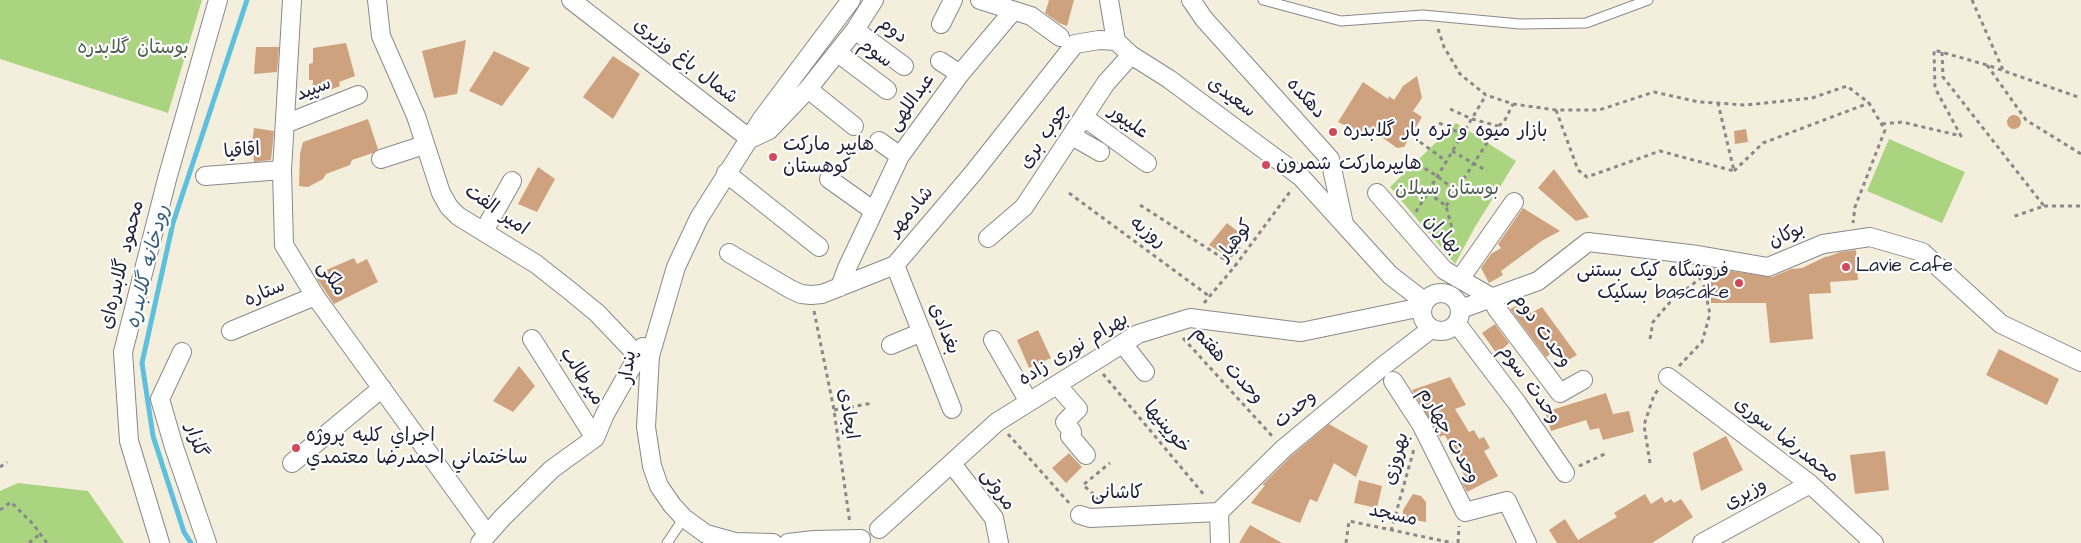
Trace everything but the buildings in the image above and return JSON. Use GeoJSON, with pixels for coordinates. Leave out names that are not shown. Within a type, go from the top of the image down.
{"type":"FeatureCollection","features":[{"type":"Feature","properties":{"kind":"street","name":"محمود گلابدره‌ای"},"geometry":{"type":"LineString","coordinates":[[160,543],[129,441],[123,352],[167,179],[218,0]]}},
{"type":"Feature","properties":{"kind":"street","name":"ملکی"},"geometry":{"type":"LineString","coordinates":[[292,0],[282,170],[284,244],[315,296],[382,388],[484,538]]}},
{"type":"Feature","properties":{"kind":"street","name":"امیر الفت"},"geometry":{"type":"LineString","coordinates":[[377,0],[381,36],[416,116],[441,194],[449,206],[458,216],[536,264],[569,290],[597,313],[638,356]]}},
{"type":"Feature","properties":{"kind":"street","name":"شمال باغ وزیری"},"geometry":{"type":"LineString","coordinates":[[570,0],[750,139]]}},
{"type":"Feature","properties":{"kind":"street","name":"پندار"},"geometry":{"type":"LineString","coordinates":[[773,543],[735,542],[704,538],[672,505],[659,486],[652,466],[646,427],[650,356],[676,266],[699,218],[766,112],[851,0]]}},
{"type":"Feature","properties":{"kind":"street"},"geometry":{"type":"LineString","coordinates":[[750,139],[769,130],[808,89],[856,30],[874,0]]}},
{"type":"Feature","properties":{"kind":"street"},"geometry":{"type":"LineString","coordinates":[[941,24],[953,0]]}},
{"type":"Feature","properties":{"kind":"street"},"geometry":{"type":"LineString","coordinates":[[980,0],[1031,16],[1067,40],[1116,41],[1109,0]]}},
{"type":"Feature","properties":{"kind":"street","name":"دهکده"},"geometry":{"type":"LineString","coordinates":[[1191,0],[1204,19],[1330,159],[1344,225]]}},
{"type":"Feature","properties":{"kind":"street","name":"عبداللهی"},"geometry":{"type":"LineString","coordinates":[[840,286],[846,268],[900,156],[960,74],[1013,10]]}},
{"type":"Feature","properties":{"kind":"street","name":"دوم"},"geometry":{"type":"LineString","coordinates":[[856,30],[904,66]]}},
{"type":"Feature","properties":{"kind":"street","name":"شادمهر"},"geometry":{"type":"LineString","coordinates":[[810,295],[822,294],[895,265],[974,172],[1067,40]]}},
{"type":"Feature","properties":{"kind":"street","name":"سعیدی"},"geometry":{"type":"LineString","coordinates":[[1116,41],[1131,55],[1169,79],[1301,177],[1344,225]]}},
{"type":"Feature","properties":{"kind":"street","name":"سوم"},"geometry":{"type":"LineString","coordinates":[[838,53],[887,90]]}},
{"type":"Feature","properties":{"kind":"street","name":"چوب بری"},"geometry":{"type":"LineString","coordinates":[[988,238],[1024,207],[1085,118],[1106,83],[1131,55]]}},
{"type":"Feature","properties":{"kind":"street"},"geometry":{"type":"LineString","coordinates":[[940,61],[960,74]]}},
{"type":"Feature","properties":{"kind":"street"},"geometry":{"type":"LineString","coordinates":[[808,89],[854,126]]}},
{"type":"Feature","properties":{"kind":"street","name":"سپید"},"geometry":{"type":"LineString","coordinates":[[285,124],[358,95]]}},
{"type":"Feature","properties":{"kind":"street","name":"علیپور"},"geometry":{"type":"LineString","coordinates":[[1085,118],[1147,164]]}},
{"type":"Feature","properties":{"kind":"street"},"geometry":{"type":"LineString","coordinates":[[1072,136],[1100,152]]}},
{"type":"Feature","properties":{"kind":"street"},"geometry":{"type":"LineString","coordinates":[[879,141],[900,156]]}},
{"type":"Feature","properties":{"kind":"street"},"geometry":{"type":"LineString","coordinates":[[381,159],[424,145]]}},
{"type":"Feature","properties":{"kind":"street","name":"اقاقیا"},"geometry":{"type":"LineString","coordinates":[[205,176],[282,170]]}},
{"type":"Feature","properties":{"kind":"street"},"geometry":{"type":"LineString","coordinates":[[726,173],[819,246]]}},
{"type":"Feature","properties":{"kind":"street"},"geometry":{"type":"LineString","coordinates":[[829,179],[874,211]]}},
{"type":"Feature","properties":{"kind":"street"},"geometry":{"type":"LineString","coordinates":[[484,231],[512,180]]}},
{"type":"Feature","properties":{"kind":"street","name":"بهاران"},"geometry":{"type":"LineString","coordinates":[[1378,193],[1406,228],[1444,270],[1491,297]]}},
{"type":"Feature","properties":{"kind":"street","name":"بهاران"},"geometry":{"type":"LineString","coordinates":[[1460,279],[1514,202]]}},
{"type":"Feature","properties":{"kind":"street"},"geometry":{"type":"LineString","coordinates":[[1344,225],[1390,275],[1424,304]]}},
{"type":"Feature","properties":{"kind":"street","name":"بوکان"},"geometry":{"type":"LineString","coordinates":[[1459,317],[1491,297],[1538,281],[1588,242],[1704,256],[1768,267],[1824,244],[1870,237],[1922,252],[2001,324],[2081,362]]}},
{"type":"Feature","properties":{"kind":"street"},"geometry":{"type":"LineString","coordinates":[[729,253],[790,289],[801,294],[810,295]]}},
{"type":"Feature","properties":{"kind":"street","name":"بغدادی"},"geometry":{"type":"LineString","coordinates":[[895,265],[952,409]]}},
{"type":"Feature","properties":{"kind":"street"},"geometry":{"type":"LineString","coordinates":[[1445,293],[1455,299],[1459,317],[1448,331],[1442,332],[1431,329],[1423,319],[1424,304],[1433,295],[1445,293]]}},
{"type":"Feature","properties":{"kind":"street","name":"ستاره"},"geometry":{"type":"LineString","coordinates":[[231,331],[315,296]]}},
{"type":"Feature","properties":{"kind":"street","name":"وحدت دوم"},"geometry":{"type":"LineString","coordinates":[[1491,297],[1497,309],[1560,393],[1583,380]]}},
{"type":"Feature","properties":{"kind":"street","name":"بهرام نوری زاده"},"geometry":{"type":"LineString","coordinates":[[858,540],[862,532],[868,528],[880,536],[997,422],[1138,334],[1190,318],[1300,332],[1424,304]]}},
{"type":"Feature","properties":{"kind":"street"},"geometry":{"type":"LineString","coordinates":[[484,538],[552,469],[595,438],[605,414],[661,317]]}},
{"type":"Feature","properties":{"kind":"street","name":"وحدت سوم"},"geometry":{"type":"LineString","coordinates":[[1459,317],[1566,473]]}},
{"type":"Feature","properties":{"kind":"street","name":"وحدت"},"geometry":{"type":"LineString","coordinates":[[1218,512],[1283,448],[1431,329]]}},
{"type":"Feature","properties":{"kind":"street"},"geometry":{"type":"LineString","coordinates":[[891,345],[922,332]]}},
{"type":"Feature","properties":{"kind":"street","name":"میرطالب"},"geometry":{"type":"LineString","coordinates":[[532,339],[595,438]]}},
{"type":"Feature","properties":{"kind":"street"},"geometry":{"type":"LineString","coordinates":[[993,340],[1029,402]]}},
{"type":"Feature","properties":{"kind":"street"},"geometry":{"type":"LineString","coordinates":[[1122,344],[1145,372]]}},
{"type":"Feature","properties":{"kind":"street","name":"گلزار"},"geometry":{"type":"LineString","coordinates":[[182,352],[160,399],[174,447],[207,543]]}},
{"type":"Feature","properties":{"kind":"street","name":"محمدرضا سوری"},"geometry":{"type":"LineString","coordinates":[[1668,377],[1810,484],[1864,540]]}},
{"type":"Feature","properties":{"kind":"street","name":"وحدت چهارم"},"geometry":{"type":"LineString","coordinates":[[1393,381],[1421,424],[1465,512],[1507,501],[1526,543]]}},
{"type":"Feature","properties":{"kind":"street"},"geometry":{"type":"LineString","coordinates":[[1057,385],[1078,409],[1065,422],[1072,432],[1070,436],[1086,455]]}},
{"type":"Feature","properties":{"kind":"street"},"geometry":{"type":"LineString","coordinates":[[292,463],[382,388]]}},
{"type":"Feature","properties":{"kind":"street","name":"مروتی"},"geometry":{"type":"LineString","coordinates":[[952,464],[994,518],[999,543]]}},
{"type":"Feature","properties":{"kind":"street","name":"وزیری"},"geometry":{"type":"LineString","coordinates":[[1702,543],[1810,484]]}},
{"type":"Feature","properties":{"kind":"street"},"geometry":{"type":"LineString","coordinates":[[1218,512],[1220,543]]}},
{"type":"Feature","properties":{"kind":"street","name":"کاشانی"},"geometry":{"type":"LineString","coordinates":[[1080,515],[1090,518],[1218,512]]}},
{"type":"Feature","properties":{"kind":"street"},"geometry":{"type":"LineString","coordinates":[[788,543],[814,540],[858,540]]}},
{"type":"Feature","properties":{"kind":"lane"},"geometry":{"type":"LineString","coordinates":[[1263,0],[1341,21],[1423,15],[1520,24],[1586,23],[1643,1]]}},
{"type":"Feature","properties":{"kind":"lane"},"geometry":{"type":"LineString","coordinates":[[667,543],[684,518]]}},
{"type":"Feature","properties":{"kind":"path"},"geometry":{"type":"LineString","coordinates":[[1972,0],[2003,70]]}},
{"type":"Feature","properties":{"kind":"path"},"geometry":{"type":"LineString","coordinates":[[1434,16],[1444,47],[1460,74],[1486,95],[1513,104],[1556,110],[1599,110],[1654,92],[1699,102],[1746,106],[1812,98],[1848,86],[1870,103],[1885,130],[1855,207],[1850,240]]}},
{"type":"Feature","properties":{"kind":"path"},"geometry":{"type":"LineString","coordinates":[[1882,124],[1902,122],[1961,136],[1935,88],[1934,50],[2003,70],[2081,98]]}},
{"type":"Feature","properties":{"kind":"path"},"geometry":{"type":"LineString","coordinates":[[1942,52],[1943,77],[2044,206]]}},
{"type":"Feature","properties":{"kind":"path"},"geometry":{"type":"LineString","coordinates":[[1987,65],[2026,120],[2081,154]]}},
{"type":"Feature","properties":{"kind":"path"},"geometry":{"type":"LineString","coordinates":[[1406,228],[1486,95]]}},
{"type":"Feature","properties":{"kind":"path"},"geometry":{"type":"LineString","coordinates":[[1718,103],[1734,171]]}},
{"type":"Feature","properties":{"kind":"path"},"geometry":{"type":"LineString","coordinates":[[1734,171],[1763,142],[1870,103]]}},
{"type":"Feature","properties":{"kind":"path"},"geometry":{"type":"LineString","coordinates":[[1446,206],[1498,126],[1504,122],[1513,104]]}},
{"type":"Feature","properties":{"kind":"path"},"geometry":{"type":"LineString","coordinates":[[1450,109],[1472,119],[1498,126]]}},
{"type":"Feature","properties":{"kind":"path"},"geometry":{"type":"LineString","coordinates":[[1556,110],[1578,170],[1587,177],[1660,151],[1734,171]]}},
{"type":"Feature","properties":{"kind":"path"},"geometry":{"type":"LineString","coordinates":[[1439,123],[1462,134]]}},
{"type":"Feature","properties":{"kind":"path"},"geometry":{"type":"LineString","coordinates":[[1420,142],[1446,161]]}},
{"type":"Feature","properties":{"kind":"path"},"geometry":{"type":"LineString","coordinates":[[1452,151],[1487,171]]}},
{"type":"Feature","properties":{"kind":"path"},"geometry":{"type":"LineString","coordinates":[[1411,160],[1437,176],[1456,191]]}},
{"type":"Feature","properties":{"kind":"path","name":"کوهیار"},"geometry":{"type":"LineString","coordinates":[[1190,318],[1235,266],[1301,177]]}},
{"type":"Feature","properties":{"kind":"path"},"geometry":{"type":"LineString","coordinates":[[1408,178],[1446,206],[1452,228],[1444,270]]}},
{"type":"Feature","properties":{"kind":"path","name":"روزبه"},"geometry":{"type":"LineString","coordinates":[[1069,192],[1209,296]]}},
{"type":"Feature","properties":{"kind":"path"},"geometry":{"type":"LineString","coordinates":[[1140,205],[1235,266]]}},
{"type":"Feature","properties":{"kind":"path"},"geometry":{"type":"LineString","coordinates":[[2012,217],[2044,206],[2081,206]]}},
{"type":"Feature","properties":{"kind":"path"},"geometry":{"type":"LineString","coordinates":[[1650,463],[1644,425],[1654,395],[1668,377],[1702,342],[1710,314],[1702,277],[1704,256]]}},
{"type":"Feature","properties":{"kind":"path"},"geometry":{"type":"LineString","coordinates":[[1650,340],[1653,322],[1670,300],[1702,277]]}},
{"type":"Feature","properties":{"kind":"path","name":"ایجادی"},"geometry":{"type":"LineString","coordinates":[[810,295],[858,540]]}},
{"type":"Feature","properties":{"kind":"path","name":"وحدت هفتم"},"geometry":{"type":"LineString","coordinates":[[1171,324],[1283,448]]}},
{"type":"Feature","properties":{"kind":"path","name":"خویینیها"},"geometry":{"type":"LineString","coordinates":[[1093,362],[1218,512]]}},
{"type":"Feature","properties":{"kind":"path"},"geometry":{"type":"LineString","coordinates":[[834,410],[873,403]]}},
{"type":"Feature","properties":{"kind":"path","name":"کاشانی"},"geometry":{"type":"LineString","coordinates":[[997,422],[1080,515]]}},
{"type":"Feature","properties":{"kind":"path","name":"بهروزی"},"geometry":{"type":"LineString","coordinates":[[1391,531],[1421,424]]}},
{"type":"Feature","properties":{"kind":"path"},"geometry":{"type":"LineString","coordinates":[[1566,473],[1607,452]]}},
{"type":"Feature","properties":{"kind":"path"},"geometry":{"type":"LineString","coordinates":[[0,467],[7,462]]}},
{"type":"Feature","properties":{"kind":"path"},"geometry":{"type":"LineString","coordinates":[[1080,515],[1098,498],[1083,485],[1110,463]]}},
{"type":"Feature","properties":{"kind":"path"},"geometry":{"type":"LineString","coordinates":[[0,510],[10,502],[48,543]]}},
{"type":"Feature","properties":{"kind":"path","name":"مسجد"},"geometry":{"type":"LineString","coordinates":[[1346,543],[1349,521],[1453,543]]}},
{"type":"Feature","properties":{"kind":"path"},"geometry":{"type":"LineString","coordinates":[[29,543],[40,534]]}},
{"type":"Feature","properties":{"kind":"green space","name":"بوستان گلابدره"},"geometry":{"type":"Polygon","coordinates":[[[0,0],[202,0],[168,113],[0,59],[0,0]]]}},
{"type":"Feature","properties":{"kind":"green space","name":"بوستان سبلان"},"geometry":{"type":"Polygon","coordinates":[[[1456,123],[1516,161],[1475,227],[1455,264],[1390,187],[1456,123]]]}},
{"type":"Feature","properties":{"kind":"green space"},"geometry":{"type":"Polygon","coordinates":[[[1889,139],[1965,172],[1942,223],[1867,191],[1889,139]]]}},
{"type":"Feature","properties":{"kind":"green space"},"geometry":{"type":"Polygon","coordinates":[[[18,483],[88,491],[124,543],[0,543],[0,491],[18,483]]]}},
{"type":"Feature","properties":{"kind":"waterway","name":"رودخانه گلابدره"},"geometry":{"type":"LineString","coordinates":[[191,543],[184,532],[153,436],[142,363],[173,223],[247,0]]}},
{"type":"Feature","properties":{"kind":"place","name":"بازار میوه و تره بار گلابدره"},"geometry":{"type":"Point","coordinates":[1333,132]}},
{"type":"Feature","properties":{"kind":"place","name":"هایپر مارکت کوهستان"},"geometry":{"type":"Point","coordinates":[773,157]}},
{"type":"Feature","properties":{"kind":"place","name":"هایپرمارکت شمرون"},"geometry":{"type":"Point","coordinates":[1266,165]}},
{"type":"Feature","properties":{"kind":"place","name":"Lavie cafe"},"geometry":{"type":"Point","coordinates":[1846,267]}},
{"type":"Feature","properties":{"kind":"place","name":"فروشگاه کیک بستنی بسکیک bascake"},"geometry":{"type":"Point","coordinates":[1739,283]}},
{"type":"Feature","properties":{"kind":"place","name":"اجراي كليه پروژه ساختماني احمدرضا معتمدي"},"geometry":{"type":"Point","coordinates":[296,448]}}]}
